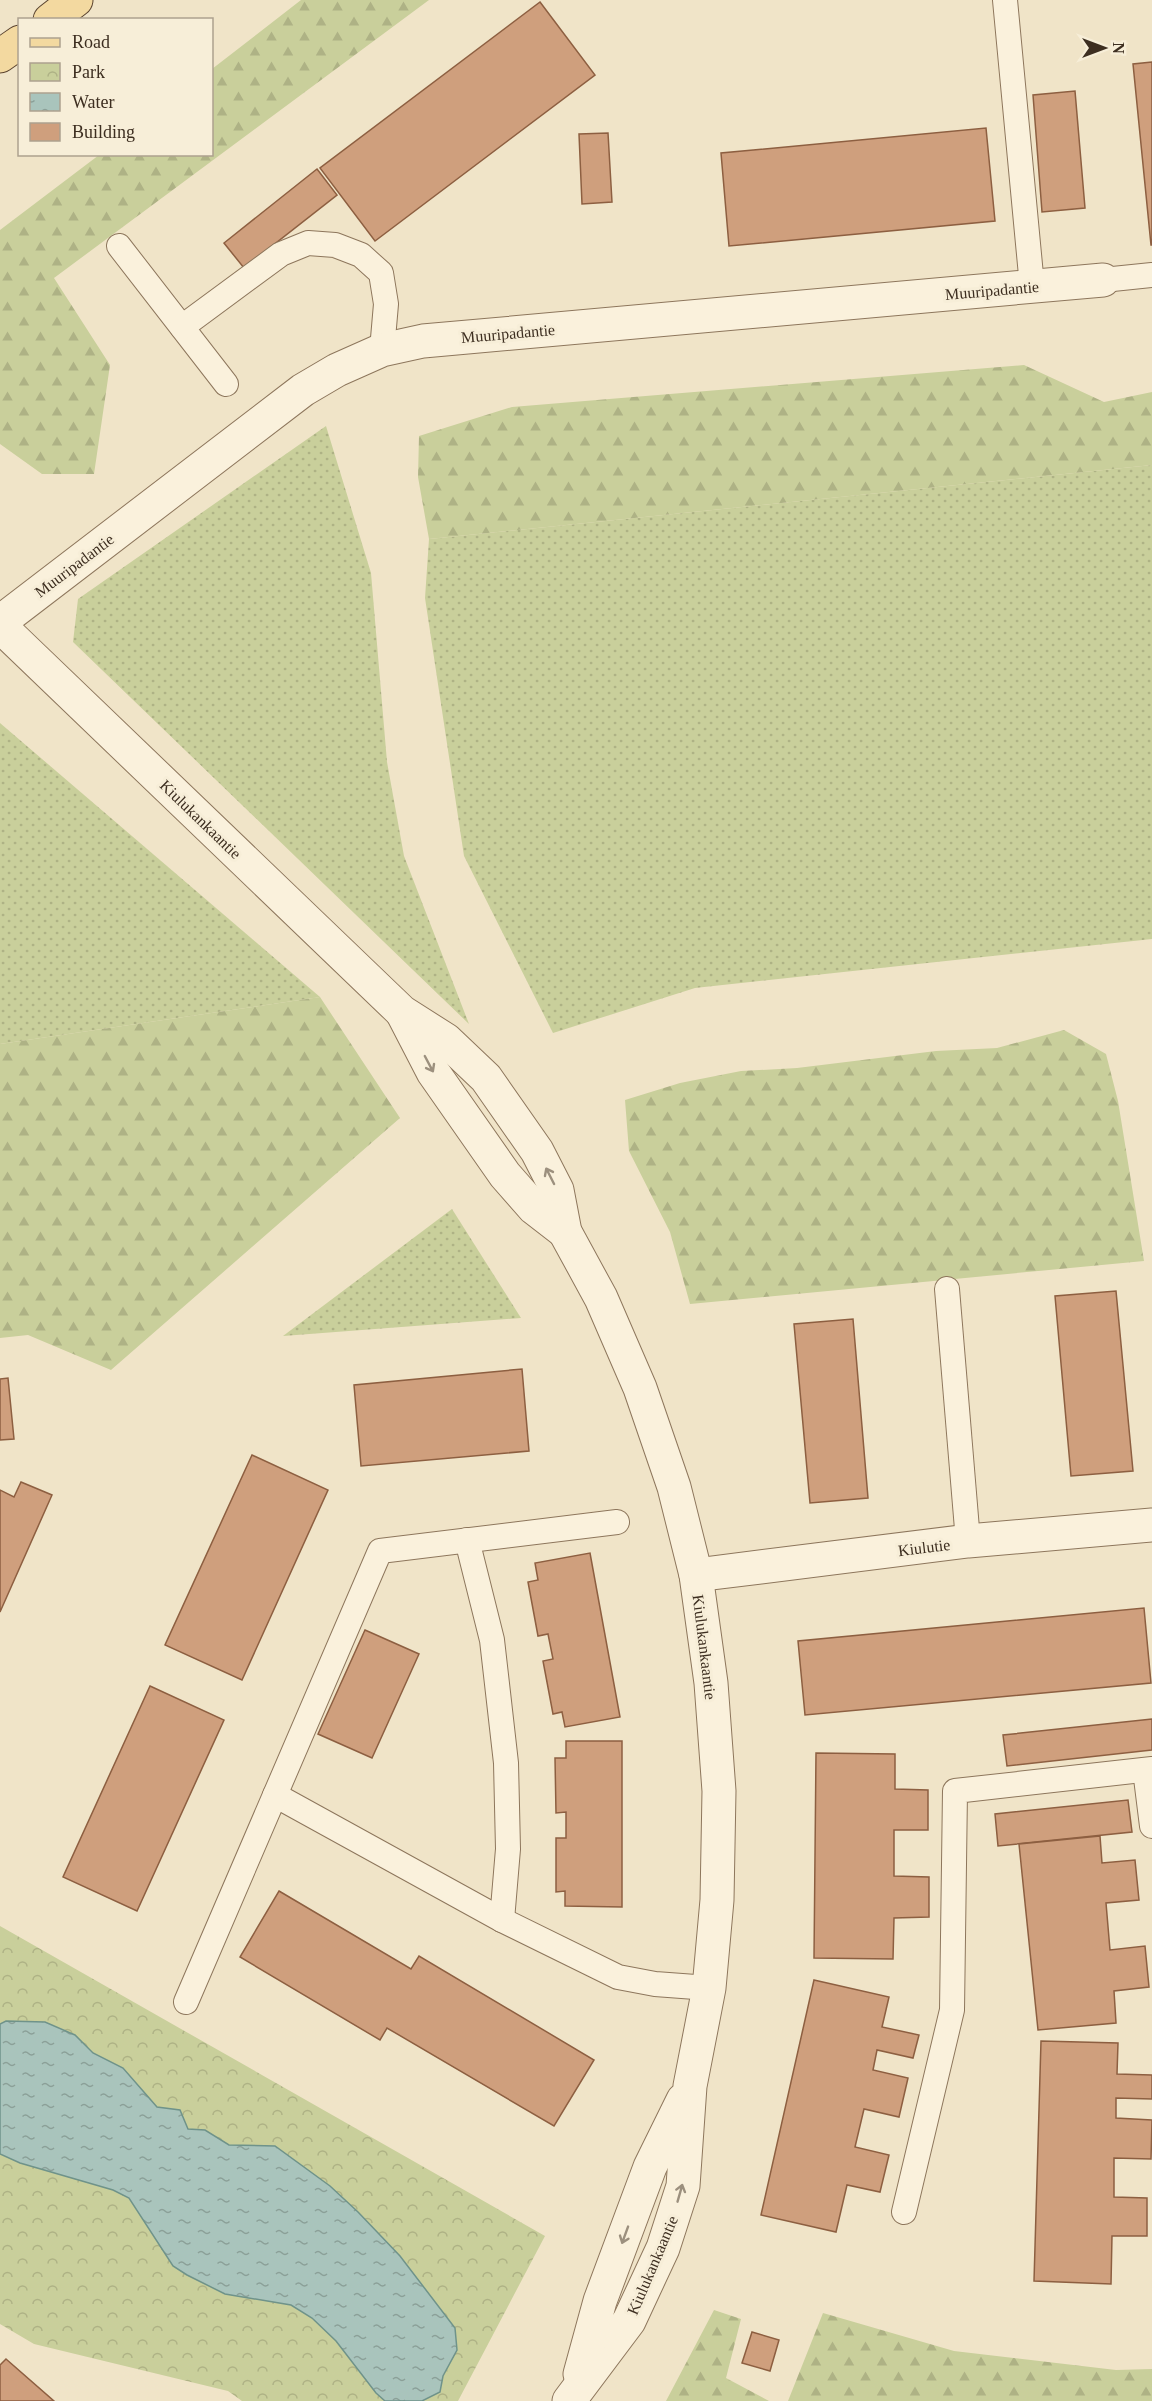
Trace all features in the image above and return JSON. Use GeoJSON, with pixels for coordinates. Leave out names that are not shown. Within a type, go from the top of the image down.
{"type":"FeatureCollection","features":[{"type":"Feature","properties":{"kind":"main road"},"geometry":{"type":"LineString","coordinates":[[53,18],[76,0]]}},
{"type":"Feature","properties":{"kind":"main road"},"geometry":{"type":"LineString","coordinates":[[0,56],[18,43]]}},
{"type":"Feature","properties":{"kind":"street","name":"Muuripadantie"},"geometry":{"type":"LineString","coordinates":[[0,624],[303,390],[337,370],[382,350],[423,341],[1103,280]]}},
{"type":"Feature","properties":{"kind":"street","name":"Kiulukankaantie"},"geometry":{"type":"LineString","coordinates":[[0,624],[402,1012],[446,1040],[486,1078],[537,1151],[557,1190],[565,1232],[601,1298],[640,1389],[674,1487],[696,1575],[711,1683],[719,1791],[717,1900],[709,1988],[690,2086],[683,2186],[663,2248],[628,2322],[572,2396]]}},
{"type":"Feature","properties":{"kind":"street","name":"Kiulutie"},"geometry":{"type":"LineString","coordinates":[[696,1575],[968,1542],[1152,1525]]}},
{"type":"Feature","properties":{"kind":"lane"},"geometry":{"type":"LineString","coordinates":[[1005,0],[1032,286]]}},
{"type":"Feature","properties":{"kind":"lane"},"geometry":{"type":"LineString","coordinates":[[182,327],[281,254],[308,243],[335,245],[361,255],[381,273],[386,304],[382,350]]}},
{"type":"Feature","properties":{"kind":"lane"},"geometry":{"type":"LineString","coordinates":[[119,246],[226,384]]}},
{"type":"Feature","properties":{"kind":"lane"},"geometry":{"type":"LineString","coordinates":[[1103,280],[1152,275]]}},
{"type":"Feature","properties":{"kind":"lane"},"geometry":{"type":"LineString","coordinates":[[948,1289],[968,1542]]}},
{"type":"Feature","properties":{"kind":"lane"},"geometry":{"type":"LineString","coordinates":[[186,2002],[380,1551],[617,1522]]}},
{"type":"Feature","properties":{"kind":"lane"},"geometry":{"type":"LineString","coordinates":[[467,1540],[492,1640],[506,1763],[508,1849],[502,1920]]}},
{"type":"Feature","properties":{"kind":"lane"},"geometry":{"type":"LineString","coordinates":[[904,2212],[952,2010],[955,1791],[1148,1769],[1152,1826]]}},
{"type":"Feature","properties":{"kind":"lane"},"geometry":{"type":"LineString","coordinates":[[275,1795],[502,1920],[618,1977],[656,1984],[709,1988]]}},
{"type":"Feature","properties":{"kind":"green space"},"geometry":{"type":"Polygon","coordinates":[[[301,0],[429,0],[54,278],[110,365],[94,474],[42,474],[0,444],[0,230],[98,156],[213,156],[213,68],[301,0]]]}},
{"type":"Feature","properties":{"kind":"green space"},"geometry":{"type":"Polygon","coordinates":[[[1024,365],[1104,402],[1152,392],[1152,465],[429,539],[418,477],[419,436],[512,407],[1024,365]]]}},
{"type":"Feature","properties":{"kind":"green space"},"geometry":{"type":"Polygon","coordinates":[[[326,426],[371,573],[387,762],[404,856],[469,1024],[73,642],[78,599],[326,426]]]}},
{"type":"Feature","properties":{"kind":"green space"},"geometry":{"type":"Polygon","coordinates":[[[1152,465],[1152,939],[695,988],[553,1033],[464,856],[425,598],[429,539],[1152,465]]]}},
{"type":"Feature","properties":{"kind":"green space"},"geometry":{"type":"Polygon","coordinates":[[[0,723],[320,997],[0,1044],[0,723]]]}},
{"type":"Feature","properties":{"kind":"green space"},"geometry":{"type":"Polygon","coordinates":[[[320,997],[400,1118],[111,1370],[28,1335],[0,1338],[0,1044],[320,997]]]}},
{"type":"Feature","properties":{"kind":"green space"},"geometry":{"type":"Polygon","coordinates":[[[1064,1030],[1106,1054],[1118,1101],[1144,1261],[690,1304],[670,1232],[629,1151],[625,1100],[680,1083],[741,1071],[797,1068],[936,1051],[997,1048],[1064,1030]]]}},
{"type":"Feature","properties":{"kind":"green space"},"geometry":{"type":"Polygon","coordinates":[[[452,1209],[521,1318],[283,1336],[452,1209]]]}},
{"type":"Feature","properties":{"kind":"green space"},"geometry":{"type":"Polygon","coordinates":[[[0,1926],[545,2236],[458,2401],[242,2401],[228,2391],[34,2344],[0,2324],[0,1926]]]}},
{"type":"Feature","properties":{"kind":"green space"},"geometry":{"type":"Polygon","coordinates":[[[714,2310],[741,2319],[726,2378],[769,2401],[666,2401],[714,2310]]]}},
{"type":"Feature","properties":{"kind":"green space"},"geometry":{"type":"Polygon","coordinates":[[[823,2313],[954,2351],[1116,2370],[1152,2369],[1152,2401],[788,2401],[823,2313]]]}},
{"type":"Feature","properties":{"kind":"water"},"geometry":{"type":"Polygon","coordinates":[[[6,2021],[45,2022],[75,2035],[93,2053],[123,2068],[157,2107],[180,2110],[188,2129],[205,2130],[229,2145],[275,2146],[330,2186],[400,2256],[455,2328],[457,2350],[443,2376],[440,2392],[422,2401],[385,2401],[376,2393],[336,2341],[312,2318],[291,2305],[225,2294],[173,2266],[129,2198],[113,2190],[20,2163],[0,2154],[0,2024],[6,2021]]]}},
{"type":"Feature","properties":{"kind":"building"},"geometry":{"type":"Polygon","coordinates":[[[540,2],[595,75],[375,241],[320,168],[540,2]]]}},
{"type":"Feature","properties":{"kind":"building"},"geometry":{"type":"Polygon","coordinates":[[[1152,62],[1152,245],[1151,245],[1133,64],[1152,62]]]}},
{"type":"Feature","properties":{"kind":"building"},"geometry":{"type":"Polygon","coordinates":[[[1075,91],[1085,208],[1042,212],[1033,95],[1075,91]]]}},
{"type":"Feature","properties":{"kind":"building"},"geometry":{"type":"Polygon","coordinates":[[[986,128],[995,221],[729,246],[721,153],[986,128]]]}},
{"type":"Feature","properties":{"kind":"building"},"geometry":{"type":"Polygon","coordinates":[[[608,133],[612,202],[582,204],[579,134],[608,133]]]}},
{"type":"Feature","properties":{"kind":"building"},"geometry":{"type":"Polygon","coordinates":[[[317,169],[337,195],[244,268],[224,243],[317,169]]]}},
{"type":"Feature","properties":{"kind":"building"},"geometry":{"type":"Polygon","coordinates":[[[1116,1291],[1133,1471],[1071,1476],[1055,1296],[1116,1291]]]}},
{"type":"Feature","properties":{"kind":"building"},"geometry":{"type":"Polygon","coordinates":[[[853,1319],[868,1498],[810,1503],[794,1324],[853,1319]]]}},
{"type":"Feature","properties":{"kind":"building"},"geometry":{"type":"Polygon","coordinates":[[[522,1369],[529,1451],[361,1466],[354,1385],[522,1369]]]}},
{"type":"Feature","properties":{"kind":"building"},"geometry":{"type":"Polygon","coordinates":[[[8,1378],[14,1439],[0,1440],[0,1379],[8,1378]]]}},
{"type":"Feature","properties":{"kind":"building"},"geometry":{"type":"Polygon","coordinates":[[[252,1455],[328,1490],[242,1680],[165,1645],[252,1455]]]}},
{"type":"Feature","properties":{"kind":"building"},"geometry":{"type":"Polygon","coordinates":[[[21,1482],[52,1495],[0,1612],[0,1490],[14,1497],[21,1482]]]}},
{"type":"Feature","properties":{"kind":"building"},"geometry":{"type":"Polygon","coordinates":[[[590,1553],[620,1717],[565,1727],[562,1712],[553,1714],[543,1661],[553,1659],[548,1634],[538,1636],[528,1582],[538,1580],[535,1563],[590,1553]]]}},
{"type":"Feature","properties":{"kind":"building"},"geometry":{"type":"Polygon","coordinates":[[[1144,1608],[1151,1683],[805,1715],[798,1641],[1144,1608]]]}},
{"type":"Feature","properties":{"kind":"building"},"geometry":{"type":"Polygon","coordinates":[[[365,1630],[419,1654],[372,1758],[318,1734],[365,1630]]]}},
{"type":"Feature","properties":{"kind":"building"},"geometry":{"type":"Polygon","coordinates":[[[150,1686],[224,1720],[137,1911],[63,1877],[150,1686]]]}},
{"type":"Feature","properties":{"kind":"building"},"geometry":{"type":"Polygon","coordinates":[[[1152,1719],[1152,1750],[1007,1766],[1003,1735],[1152,1719]]]}},
{"type":"Feature","properties":{"kind":"building"},"geometry":{"type":"Polygon","coordinates":[[[566,1741],[622,1741],[622,1907],[565,1906],[565,1891],[556,1892],[556,1838],[566,1838],[566,1812],[556,1813],[555,1758],[566,1758],[566,1741]]]}},
{"type":"Feature","properties":{"kind":"building"},"geometry":{"type":"Polygon","coordinates":[[[816,1753],[895,1754],[895,1789],[928,1790],[928,1830],[894,1830],[894,1876],[929,1877],[929,1917],[894,1918],[893,1959],[814,1958],[816,1753]]]}},
{"type":"Feature","properties":{"kind":"building"},"geometry":{"type":"Polygon","coordinates":[[[1128,1800],[1132,1832],[998,1846],[995,1814],[1128,1800]]]}},
{"type":"Feature","properties":{"kind":"building"},"geometry":{"type":"Polygon","coordinates":[[[1100,1836],[1102,1863],[1135,1860],[1139,1900],[1106,1903],[1110,1950],[1145,1946],[1149,1987],[1114,1991],[1116,2023],[1038,2030],[1019,1844],[1100,1836]]]}},
{"type":"Feature","properties":{"kind":"building"},"geometry":{"type":"Polygon","coordinates":[[[279,1891],[411,1969],[419,1956],[594,2060],[554,2126],[387,2028],[380,2040],[240,1957],[279,1891]]]}},
{"type":"Feature","properties":{"kind":"building"},"geometry":{"type":"Polygon","coordinates":[[[814,1980],[889,1997],[882,2027],[919,2035],[913,2058],[877,2050],[873,2070],[908,2078],[899,2117],[864,2109],[855,2147],[889,2155],[880,2192],[847,2185],[836,2232],[761,2215],[814,1980]]]}},
{"type":"Feature","properties":{"kind":"building"},"geometry":{"type":"Polygon","coordinates":[[[1041,2041],[1118,2043],[1117,2074],[1152,2075],[1152,2099],[1116,2098],[1116,2118],[1152,2120],[1151,2159],[1114,2158],[1114,2197],[1147,2198],[1147,2236],[1112,2236],[1111,2284],[1034,2281],[1041,2041]]]}},
{"type":"Feature","properties":{"kind":"building"},"geometry":{"type":"Polygon","coordinates":[[[752,2332],[779,2340],[770,2371],[742,2363],[752,2332]]]}},
{"type":"Feature","properties":{"kind":"building"},"geometry":{"type":"Polygon","coordinates":[[[6,2359],[54,2401],[0,2401],[0,2365],[6,2359]]]}}]}
